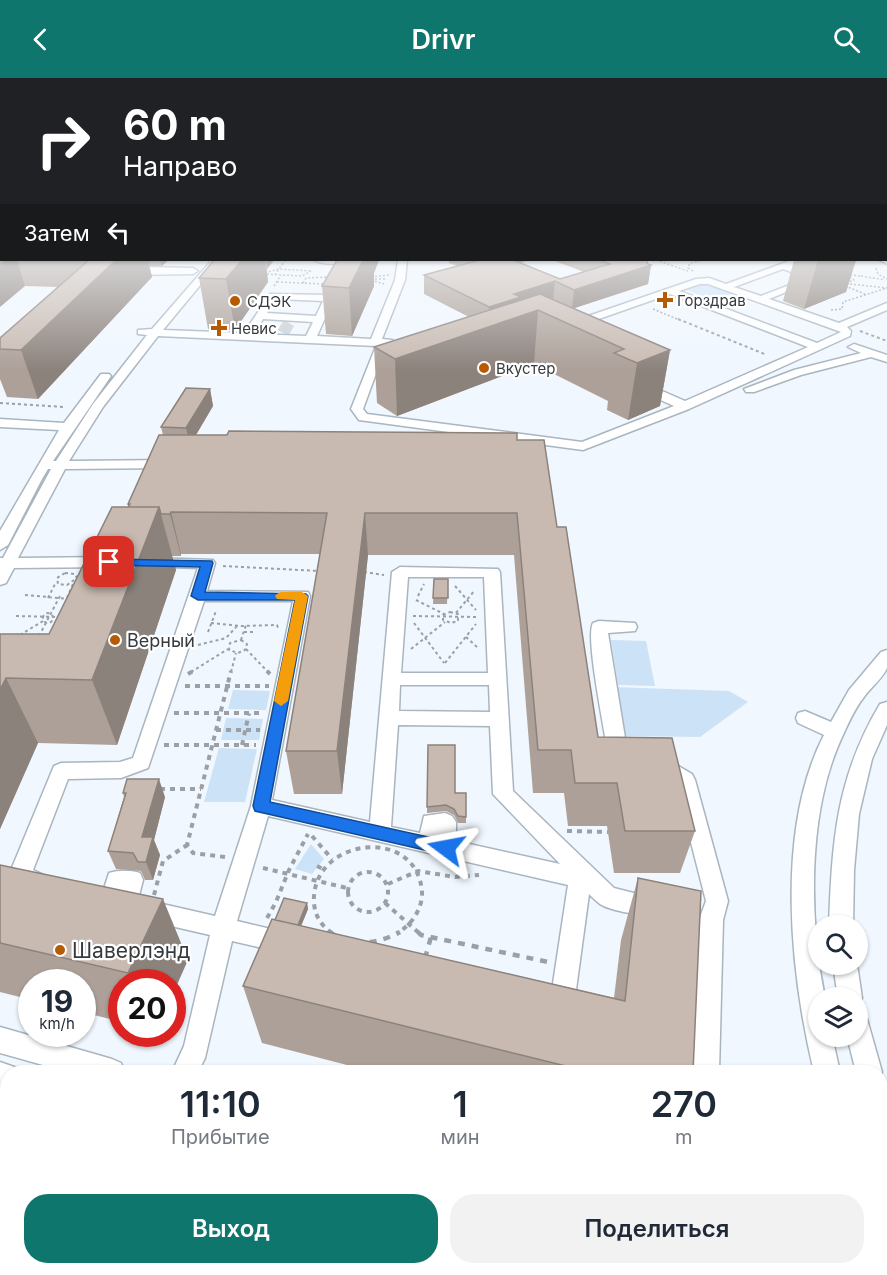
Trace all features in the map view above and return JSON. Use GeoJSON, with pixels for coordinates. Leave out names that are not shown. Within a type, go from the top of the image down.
{"type":"FeatureCollection","features":[{"type":"Feature","properties":{"kind":"street"},"geometry":{"type":"LineString","coordinates":[[58,889],[26,879],[22,870],[62,771],[121,770],[141,763],[207,563],[2,572],[58,465],[148,332],[203,261]]}},
{"type":"Feature","properties":{"kind":"street"},"geometry":{"type":"LineString","coordinates":[[0,544],[44,465],[84,403],[215,261]]}},
{"type":"Feature","properties":{"kind":"street"},"geometry":{"type":"LineString","coordinates":[[403,261],[401,277],[379,343],[383,359],[357,409],[363,417],[583,446],[685,406],[846,334],[841,326],[709,281],[699,281],[565,327]]}},
{"type":"Feature","properties":{"kind":"street"},"geometry":{"type":"LineString","coordinates":[[730,285],[797,261]]}},
{"type":"Feature","properties":{"kind":"street"},"geometry":{"type":"LineString","coordinates":[[765,297],[813,279],[812,276],[783,266]]}},
{"type":"Feature","properties":{"kind":"street"},"geometry":{"type":"LineString","coordinates":[[119,268],[193,271]]}},
{"type":"Feature","properties":{"kind":"street"},"geometry":{"type":"LineString","coordinates":[[670,291],[818,346]]}},
{"type":"Feature","properties":{"kind":"street"},"geometry":{"type":"LineString","coordinates":[[247,336],[274,296],[329,298],[310,339]]}},
{"type":"Feature","properties":{"kind":"street"},"geometry":{"type":"LineString","coordinates":[[841,326],[887,306]]}},
{"type":"Feature","properties":{"kind":"street"},"geometry":{"type":"LineString","coordinates":[[869,314],[887,321]]}},
{"type":"Feature","properties":{"kind":"street"},"geometry":{"type":"LineString","coordinates":[[260,316],[320,319]]}},
{"type":"Feature","properties":{"kind":"street"},"geometry":{"type":"LineString","coordinates":[[148,332],[282,336],[405,344]]}},
{"type":"Feature","properties":{"kind":"street"},"geometry":{"type":"LineString","coordinates":[[854,347],[887,359]]}},
{"type":"Feature","properties":{"kind":"street"},"geometry":{"type":"LineString","coordinates":[[718,391],[744,391],[798,372],[857,359],[871,353]]}},
{"type":"Feature","properties":{"kind":"street"},"geometry":{"type":"LineString","coordinates":[[631,382],[685,406]]}},
{"type":"Feature","properties":{"kind":"street"},"geometry":{"type":"LineString","coordinates":[[0,423],[68,427]]}},
{"type":"Feature","properties":{"kind":"street"},"geometry":{"type":"LineString","coordinates":[[44,465],[186,464]]}},
{"type":"Feature","properties":{"kind":"street"},"geometry":{"type":"LineString","coordinates":[[382,840],[392,679],[407,583],[400,572],[444,579],[492,572],[503,794],[585,879],[608,897],[711,920]]}},
{"type":"Feature","properties":{"kind":"street"},"geometry":{"type":"LineString","coordinates":[[188,1065],[196,1049],[223,928],[261,806],[268,745],[302,596],[198,596]]}},
{"type":"Feature","properties":{"kind":"street"},"geometry":{"type":"LineString","coordinates":[[629,627],[599,627],[600,648],[617,748],[664,765],[685,780],[717,901],[711,920],[706,1065]]}},
{"type":"Feature","properties":{"kind":"street"},"geometry":{"type":"LineString","coordinates":[[808,987],[802,888],[816,780],[836,732],[859,690],[887,656]]}},
{"type":"Feature","properties":{"kind":"street"},"geometry":{"type":"LineString","coordinates":[[392,679],[497,679]]}},
{"type":"Feature","properties":{"kind":"street"},"geometry":{"type":"LineString","coordinates":[[841,915],[842,870],[847,819],[860,766],[871,738],[887,709]]}},
{"type":"Feature","properties":{"kind":"street"},"geometry":{"type":"LineString","coordinates":[[389,718],[499,719]]}},
{"type":"Feature","properties":{"kind":"street"},"geometry":{"type":"LineString","coordinates":[[805,718],[836,732]]}},
{"type":"Feature","properties":{"kind":"street"},"geometry":{"type":"LineString","coordinates":[[261,806],[382,840],[438,846],[585,879]]}},
{"type":"Feature","properties":{"kind":"street"},"geometry":{"type":"LineString","coordinates":[[438,822],[438,846]]}},
{"type":"Feature","properties":{"kind":"street"},"geometry":{"type":"LineString","coordinates":[[532,999],[555,1003],[563,997],[585,879]]}},
{"type":"Feature","properties":{"kind":"street"},"geometry":{"type":"LineString","coordinates":[[115,892],[223,928],[285,935]]}},
{"type":"Feature","properties":{"kind":"street"},"geometry":{"type":"LineString","coordinates":[[0,1040],[88,1065]]}},
{"type":"Feature","properties":{"kind":"street"},"geometry":{"type":"LineString","coordinates":[[821,1047],[825,1065]]}},
{"type":"Feature","properties":{"kind":"street"},"geometry":{"type":"LineString","coordinates":[[863,1047],[868,1065]]}},
{"type":"Feature","properties":{"kind":"path"},"geometry":{"type":"LineString","coordinates":[[275,275],[284,261]]}},
{"type":"Feature","properties":{"kind":"path"},"geometry":{"type":"LineString","coordinates":[[308,274],[310,271],[279,269],[259,274],[302,276],[308,274],[312,276]]}},
{"type":"Feature","properties":{"kind":"path"},"geometry":{"type":"LineString","coordinates":[[844,275],[886,279],[887,287]]}},
{"type":"Feature","properties":{"kind":"path"},"geometry":{"type":"LineString","coordinates":[[302,276],[306,278]]}},
{"type":"Feature","properties":{"kind":"path"},"geometry":{"type":"LineString","coordinates":[[303,283],[306,278],[312,276],[331,277]]}},
{"type":"Feature","properties":{"kind":"path"},"geometry":{"type":"LineString","coordinates":[[370,279],[366,278],[401,277]]}},
{"type":"Feature","properties":{"kind":"path"},"geometry":{"type":"LineString","coordinates":[[389,286],[366,278],[401,277]]}},
{"type":"Feature","properties":{"kind":"path"},"geometry":{"type":"LineString","coordinates":[[277,282],[332,284]]}},
{"type":"Feature","properties":{"kind":"path"},"geometry":{"type":"LineString","coordinates":[[838,283],[875,297]]}},
{"type":"Feature","properties":{"kind":"path"},"geometry":{"type":"LineString","coordinates":[[849,284],[887,287]]}},
{"type":"Feature","properties":{"kind":"path"},"geometry":{"type":"LineString","coordinates":[[825,310],[842,309],[843,302],[887,287]]}},
{"type":"Feature","properties":{"kind":"path"},"geometry":{"type":"LineString","coordinates":[[638,302],[784,362]]}},
{"type":"Feature","properties":{"kind":"path"},"geometry":{"type":"LineString","coordinates":[[841,326],[887,340]]}},
{"type":"Feature","properties":{"kind":"path"},"geometry":{"type":"LineString","coordinates":[[0,403],[71,408]]}},
{"type":"Feature","properties":{"kind":"path"},"geometry":{"type":"LineString","coordinates":[[207,566],[328,572]]}},
{"type":"Feature","properties":{"kind":"path"},"geometry":{"type":"LineString","coordinates":[[360,572],[407,583],[418,596],[410,616]]}},
{"type":"Feature","properties":{"kind":"path"},"geometry":{"type":"LineString","coordinates":[[48,598],[62,574],[72,573],[78,576],[67,598]]}},
{"type":"Feature","properties":{"kind":"path"},"geometry":{"type":"LineString","coordinates":[[444,579],[482,617]]}},
{"type":"Feature","properties":{"kind":"path"},"geometry":{"type":"LineString","coordinates":[[56,582],[64,585],[74,582]]}},
{"type":"Feature","properties":{"kind":"path"},"geometry":{"type":"LineString","coordinates":[[410,616],[456,613],[482,582]]}},
{"type":"Feature","properties":{"kind":"path"},"geometry":{"type":"LineString","coordinates":[[25,595],[39,600],[60,596],[79,599]]}},
{"type":"Feature","properties":{"kind":"path"},"geometry":{"type":"LineString","coordinates":[[36,642],[60,596]]}},
{"type":"Feature","properties":{"kind":"path"},"geometry":{"type":"LineString","coordinates":[[416,600],[443,615],[482,617]]}},
{"type":"Feature","properties":{"kind":"path"},"geometry":{"type":"LineString","coordinates":[[208,632],[214,611],[226,611]]}},
{"type":"Feature","properties":{"kind":"path"},"geometry":{"type":"LineString","coordinates":[[456,613],[460,617]]}},
{"type":"Feature","properties":{"kind":"path"},"geometry":{"type":"LineString","coordinates":[[443,615],[445,622]]}},
{"type":"Feature","properties":{"kind":"path"},"geometry":{"type":"LineString","coordinates":[[16,616],[43,616],[56,628]]}},
{"type":"Feature","properties":{"kind":"path"},"geometry":{"type":"LineString","coordinates":[[43,616],[48,619]]}},
{"type":"Feature","properties":{"kind":"path"},"geometry":{"type":"LineString","coordinates":[[410,616],[445,663],[482,617]]}},
{"type":"Feature","properties":{"kind":"path"},"geometry":{"type":"LineString","coordinates":[[17,637],[48,619],[64,617]]}},
{"type":"Feature","properties":{"kind":"path"},"geometry":{"type":"LineString","coordinates":[[410,650],[445,622],[454,623],[460,617]]}},
{"type":"Feature","properties":{"kind":"path"},"geometry":{"type":"LineString","coordinates":[[211,623],[272,624],[279,632]]}},
{"type":"Feature","properties":{"kind":"path"},"geometry":{"type":"LineString","coordinates":[[190,645],[211,643],[226,638],[238,625]]}},
{"type":"Feature","properties":{"kind":"path"},"geometry":{"type":"LineString","coordinates":[[241,640],[246,625]]}},
{"type":"Feature","properties":{"kind":"path"},"geometry":{"type":"LineString","coordinates":[[244,632],[253,632]]}},
{"type":"Feature","properties":{"kind":"path"},"geometry":{"type":"LineString","coordinates":[[226,638],[233,642]]}},
{"type":"Feature","properties":{"kind":"path"},"geometry":{"type":"LineString","coordinates":[[177,686],[277,684],[246,649],[247,644],[241,640],[233,642],[228,648],[179,679]]}},
{"type":"Feature","properties":{"kind":"path"},"geometry":{"type":"LineString","coordinates":[[228,648],[236,653]]}},
{"type":"Feature","properties":{"kind":"path"},"geometry":{"type":"LineString","coordinates":[[236,653],[246,649]]}},
{"type":"Feature","properties":{"kind":"path"},"geometry":{"type":"LineString","coordinates":[[160,900],[154,895],[154,889],[160,865],[169,855],[187,845],[236,653]]}},
{"type":"Feature","properties":{"kind":"path"},"geometry":{"type":"LineString","coordinates":[[169,713],[271,714]]}},
{"type":"Feature","properties":{"kind":"path"},"geometry":{"type":"LineString","coordinates":[[242,745],[249,713]]}},
{"type":"Feature","properties":{"kind":"path"},"geometry":{"type":"LineString","coordinates":[[147,745],[268,745],[268,729],[216,730]]}},
{"type":"Feature","properties":{"kind":"path"},"geometry":{"type":"LineString","coordinates":[[152,787],[201,789]]}},
{"type":"Feature","properties":{"kind":"path"},"geometry":{"type":"LineString","coordinates":[[285,935],[279,900],[287,873],[301,856],[310,827]]}},
{"type":"Feature","properties":{"kind":"path"},"geometry":{"type":"LineString","coordinates":[[568,839],[560,831],[608,832]]}},
{"type":"Feature","properties":{"kind":"path"},"geometry":{"type":"LineString","coordinates":[[309,832],[333,859]]}},
{"type":"Feature","properties":{"kind":"path"},"geometry":{"type":"LineString","coordinates":[[187,845],[193,853],[230,857]]}},
{"type":"Feature","properties":{"kind":"path"},"geometry":{"type":"LineString","coordinates":[[339,944],[350,944],[370,943],[400,933],[419,911],[423,901],[423,885],[418,871],[403,855],[382,847],[357,848],[333,859],[316,880],[312,902],[317,918],[333,934],[350,944],[360,948]]}},
{"type":"Feature","properties":{"kind":"path"},"geometry":{"type":"LineString","coordinates":[[252,865],[347,888]]}},
{"type":"Feature","properties":{"kind":"path"},"geometry":{"type":"LineString","coordinates":[[317,866],[323,869]]}},
{"type":"Feature","properties":{"kind":"path"},"geometry":{"type":"LineString","coordinates":[[388,884],[418,871],[455,877],[488,874]]}},
{"type":"Feature","properties":{"kind":"path"},"geometry":{"type":"LineString","coordinates":[[367,873],[381,877],[388,884],[390,892],[385,903],[375,910],[359,910],[348,901],[347,888],[353,879],[367,873]]}},
{"type":"Feature","properties":{"kind":"path"},"geometry":{"type":"LineString","coordinates":[[385,903],[422,935],[568,966]]}},
{"type":"Feature","properties":{"kind":"path"},"geometry":{"type":"LineString","coordinates":[[421,961],[426,957],[431,937]]}},
{"type":"Feature","properties":{"kind":"shaded area"},"geometry":{"type":"Polygon","coordinates":[[[701,284],[733,293],[714,301],[687,290],[701,284]]]}},
{"type":"Feature","properties":{"kind":"shaded area"},"geometry":{"type":"Polygon","coordinates":[[[611,640],[646,641],[655,686],[618,685],[611,640]]]}},
{"type":"Feature","properties":{"kind":"shaded area"},"geometry":{"type":"Polygon","coordinates":[[[612,687],[729,691],[748,702],[700,737],[620,736],[612,687]]]}},
{"type":"Feature","properties":{"kind":"shaded area"},"geometry":{"type":"Polygon","coordinates":[[[233,690],[270,691],[266,710],[228,709],[233,690]]]}},
{"type":"Feature","properties":{"kind":"shaded area"},"geometry":{"type":"Polygon","coordinates":[[[226,718],[263,719],[259,740],[221,740],[226,718]]]}},
{"type":"Feature","properties":{"kind":"shaded area"},"geometry":{"type":"Polygon","coordinates":[[[219,748],[257,749],[245,802],[204,802],[219,748]]]}},
{"type":"Feature","properties":{"kind":"shaded area"},"geometry":{"type":"Polygon","coordinates":[[[311,844],[324,859],[312,874],[295,869],[311,844]]]}},
{"type":"Feature","properties":{"kind":"building"},"geometry":{"type":"Polygon","coordinates":[[[88,261],[115,261],[21,350],[0,349],[0,338],[88,261]]]}},
{"type":"Feature","properties":{"kind":"building"},"geometry":{"type":"Polygon","coordinates":[[[213,261],[241,261],[226,279],[199,278],[213,261]]]}},
{"type":"Feature","properties":{"kind":"building"},"geometry":{"type":"Polygon","coordinates":[[[336,261],[362,261],[349,288],[322,286],[336,261]]]}},
{"type":"Feature","properties":{"kind":"building"},"geometry":{"type":"Polygon","coordinates":[[[476,261],[515,261],[560,279],[610,264],[602,261],[646,261],[651,265],[574,290],[555,281],[514,294],[521,297],[489,307],[424,275],[476,261]]]}},
{"type":"Feature","properties":{"kind":"building"},"geometry":{"type":"Polygon","coordinates":[[[540,294],[670,350],[637,363],[614,353],[624,349],[538,310],[395,359],[374,347],[540,294]]]}},
{"type":"Feature","properties":{"kind":"building"},"geometry":{"type":"Polygon","coordinates":[[[186,388],[210,389],[186,428],[161,427],[186,388]]]}},
{"type":"Feature","properties":{"kind":"building"},"geometry":{"type":"Polygon","coordinates":[[[229,431],[517,433],[517,440],[544,440],[557,527],[566,527],[598,737],[672,738],[695,831],[625,831],[617,783],[575,783],[571,750],[538,750],[517,513],[365,513],[337,751],[286,751],[327,513],[171,512],[161,514],[159,507],[128,507],[159,435],[227,435],[229,431]]]}},
{"type":"Feature","properties":{"kind":"building"},"geometry":{"type":"Polygon","coordinates":[[[112,507],[159,507],[92,680],[6,678],[0,690],[0,634],[49,634],[112,507]]]}},
{"type":"Feature","properties":{"kind":"building"},"geometry":{"type":"Polygon","coordinates":[[[434,579],[448,579],[448,598],[433,598],[434,579]]]}},
{"type":"Feature","properties":{"kind":"building"},"geometry":{"type":"Polygon","coordinates":[[[428,745],[455,745],[455,793],[466,793],[466,817],[458,816],[454,809],[446,805],[427,807],[428,745]]]}},
{"type":"Feature","properties":{"kind":"building"},"geometry":{"type":"Polygon","coordinates":[[[127,779],[159,779],[142,837],[153,837],[146,862],[138,862],[133,853],[108,851],[126,793],[123,793],[127,779]]]}},
{"type":"Feature","properties":{"kind":"building"},"geometry":{"type":"Polygon","coordinates":[[[0,865],[163,899],[130,969],[111,969],[0,943],[0,865]]]}},
{"type":"Feature","properties":{"kind":"building"},"geometry":{"type":"Polygon","coordinates":[[[638,878],[701,891],[693,1065],[562,1065],[243,986],[272,919],[625,1001],[638,878]]]}},
{"type":"Feature","properties":{"kind":"building"},"geometry":{"type":"Polygon","coordinates":[[[284,898],[307,903],[298,925],[275,920],[284,898]]]}},
{"type":"Feature","properties":{"kind":"tunnel"},"geometry":{"type":"LineString","coordinates":[[283,333],[289,323]]}},
{"type":"Feature","properties":{"kind":"slow traffic"},"geometry":{"type":"LineString","coordinates":[[281,596],[302,596],[281,701]]}},
{"type":"Feature","properties":{"kind":"place","name":"Горздрав"},"geometry":{"type":"Point","coordinates":[665,300]}},
{"type":"Feature","properties":{"kind":"place","name":"СДЭК"},"geometry":{"type":"Point","coordinates":[235,301]}},
{"type":"Feature","properties":{"kind":"place","name":"Невис"},"geometry":{"type":"Point","coordinates":[219,328]}},
{"type":"Feature","properties":{"kind":"place","name":"Вкустер"},"geometry":{"type":"Point","coordinates":[484,368]}},
{"type":"Feature","properties":{"kind":"place","name":"Верный"},"geometry":{"type":"Point","coordinates":[115,640]}},
{"type":"Feature","properties":{"kind":"place","name":"Шаверлэнд"},"geometry":{"type":"Point","coordinates":[60,950]}},
{"type":"Feature","properties":{"kind":"route"},"geometry":{"type":"LineString","coordinates":[[109,562],[207,563],[198,596],[302,596],[261,806],[446,848]]}}]}
